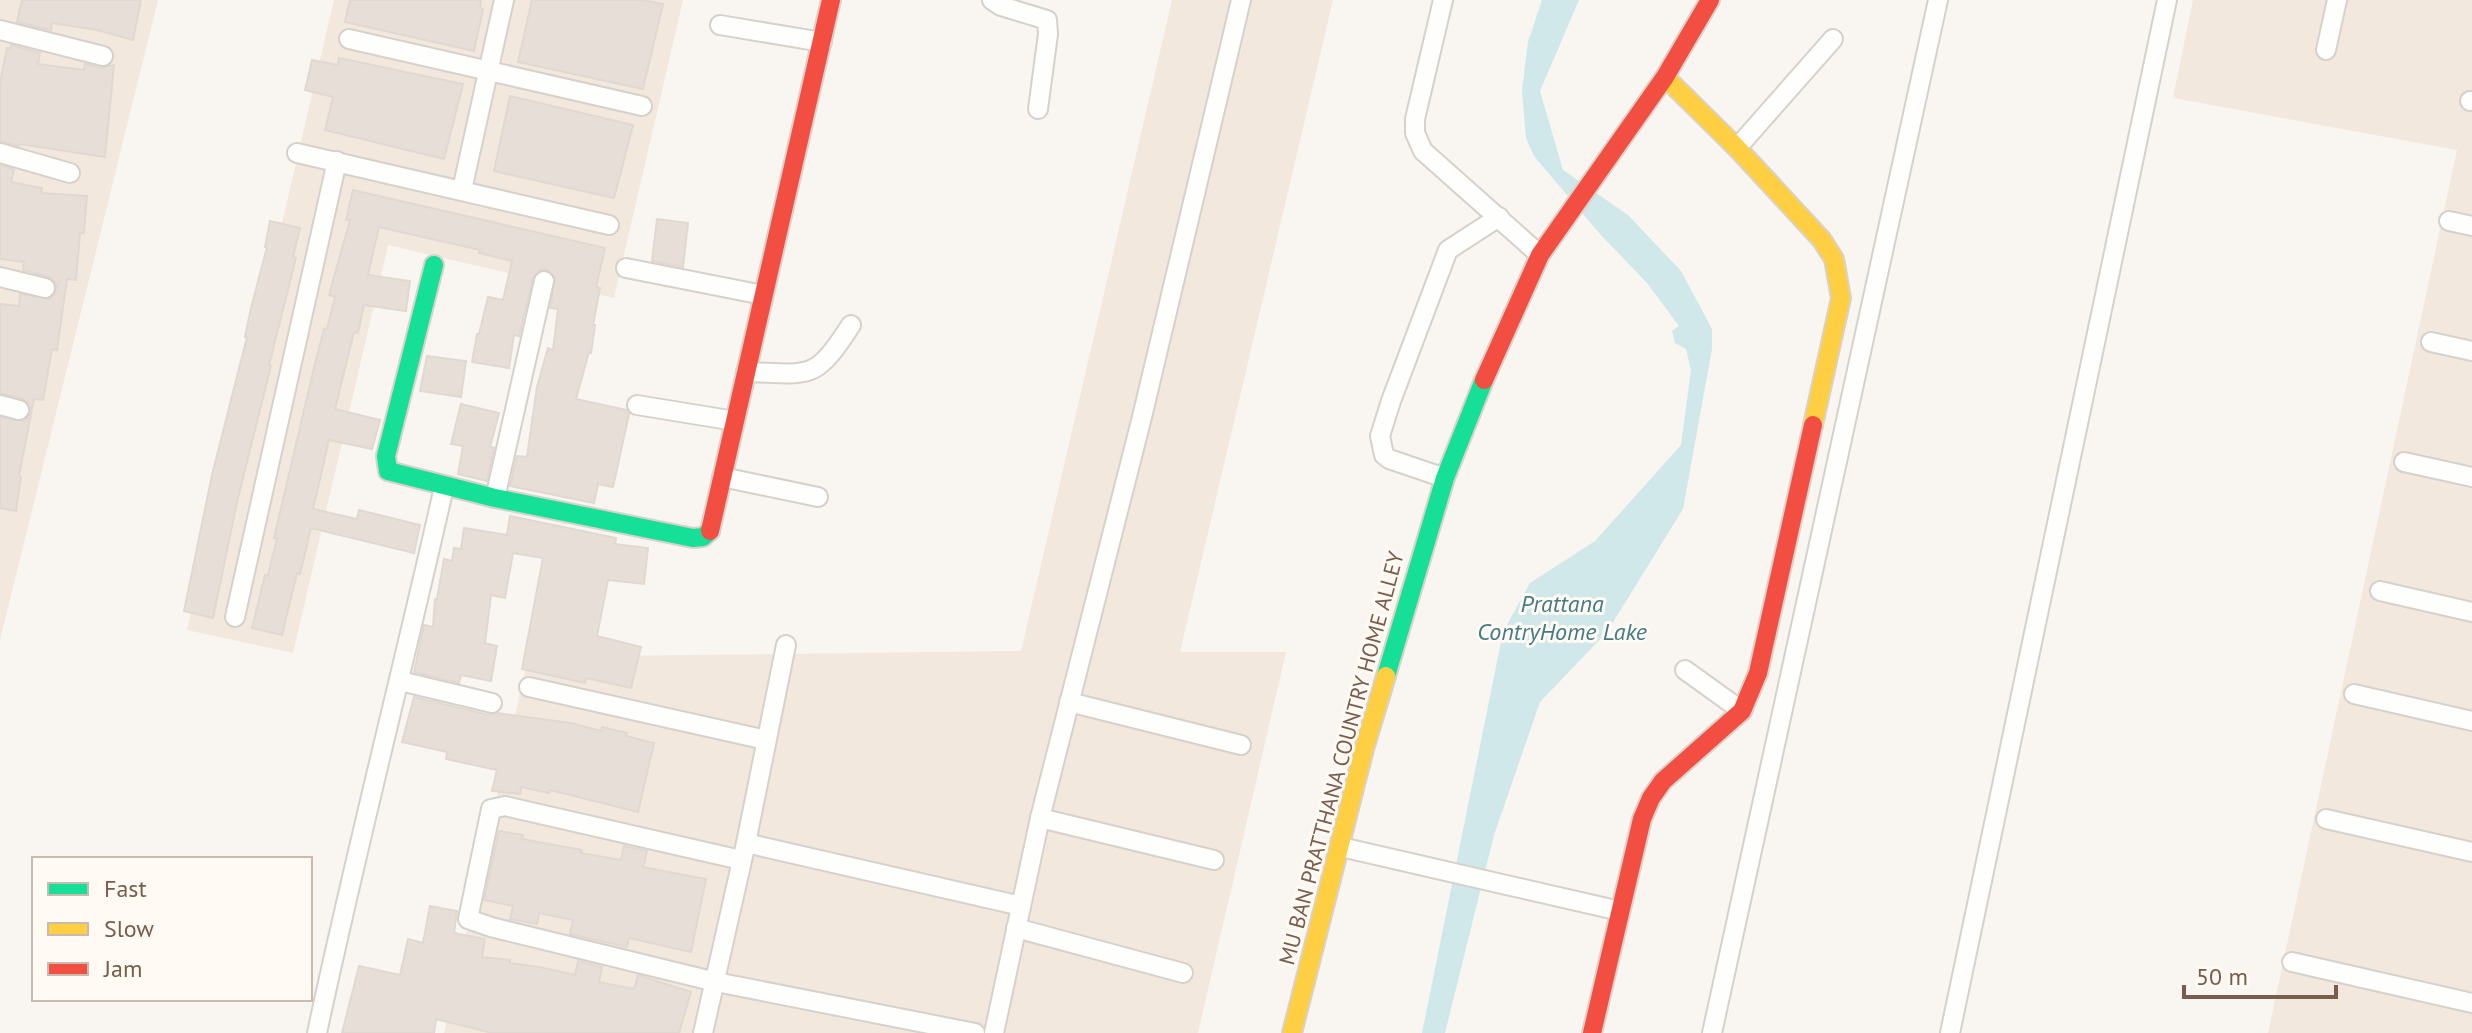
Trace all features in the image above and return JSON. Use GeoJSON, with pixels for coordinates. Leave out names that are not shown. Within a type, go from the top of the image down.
{"type":"FeatureCollection","features":[{"type":"Feature","properties":{"kind":"street"},"geometry":{"type":"LineString","coordinates":[[462,190],[504,0]]}},
{"type":"Feature","properties":{"kind":"street"},"geometry":{"type":"LineString","coordinates":[[434,265],[386,463],[388,471],[444,487],[701,539],[710,530],[831,0]]}},
{"type":"Feature","properties":{"kind":"street"},"geometry":{"type":"LineString","coordinates":[[992,0],[1001,6],[1047,20],[1048,34],[1038,109]]}},
{"type":"Feature","properties":{"kind":"street"},"geometry":{"type":"LineString","coordinates":[[994,1033],[1040,818],[1142,417],[1241,0]]}},
{"type":"Feature","properties":{"kind":"street"},"geometry":{"type":"LineString","coordinates":[[1443,0],[1415,119],[1415,133],[1423,151],[1540,255]]}},
{"type":"Feature","properties":{"kind":"street","name":"MU BAN PRATTHANA COUNTRY HOME ALLEY"},"geometry":{"type":"LineString","coordinates":[[1292,1033],[1364,749],[1445,478],[1477,395],[1540,255],[1665,77],[1710,0]]}},
{"type":"Feature","properties":{"kind":"street"},"geometry":{"type":"LineString","coordinates":[[1712,1033],[1938,0]]}},
{"type":"Feature","properties":{"kind":"street"},"geometry":{"type":"LineString","coordinates":[[1950,1033],[2167,0]]}},
{"type":"Feature","properties":{"kind":"street"},"geometry":{"type":"LineString","coordinates":[[2326,50],[2337,0]]}},
{"type":"Feature","properties":{"kind":"street"},"geometry":{"type":"LineString","coordinates":[[720,25],[822,42]]}},
{"type":"Feature","properties":{"kind":"street"},"geometry":{"type":"LineString","coordinates":[[0,30],[103,56]]}},
{"type":"Feature","properties":{"kind":"street"},"geometry":{"type":"LineString","coordinates":[[349,39],[642,106]]}},
{"type":"Feature","properties":{"kind":"street"},"geometry":{"type":"LineString","coordinates":[[1737,148],[1833,39]]}},
{"type":"Feature","properties":{"kind":"street"},"geometry":{"type":"LineString","coordinates":[[1592,1033],[1642,819],[1651,798],[1663,781],[1742,711],[1758,673],[1841,298],[1834,259],[1822,240],[1737,148],[1665,77]]}},
{"type":"Feature","properties":{"kind":"street"},"geometry":{"type":"LineString","coordinates":[[0,153],[70,173]]}},
{"type":"Feature","properties":{"kind":"street"},"geometry":{"type":"LineString","coordinates":[[297,153],[609,225]]}},
{"type":"Feature","properties":{"kind":"street"},"geometry":{"type":"LineString","coordinates":[[235,617],[337,161]]}},
{"type":"Feature","properties":{"kind":"street"},"geometry":{"type":"LineString","coordinates":[[1445,478],[1389,459],[1384,455],[1380,436],[1448,250],[1499,217]]}},
{"type":"Feature","properties":{"kind":"street"},"geometry":{"type":"LineString","coordinates":[[2449,221],[2472,226]]}},
{"type":"Feature","properties":{"kind":"street"},"geometry":{"type":"LineString","coordinates":[[626,268],[763,295]]}},
{"type":"Feature","properties":{"kind":"street"},"geometry":{"type":"LineString","coordinates":[[0,277],[45,288]]}},
{"type":"Feature","properties":{"kind":"street"},"geometry":{"type":"LineString","coordinates":[[495,498],[544,281]]}},
{"type":"Feature","properties":{"kind":"street"},"geometry":{"type":"LineString","coordinates":[[746,372],[797,374],[812,371],[832,353],[851,325]]}},
{"type":"Feature","properties":{"kind":"street"},"geometry":{"type":"LineString","coordinates":[[2431,342],[2472,351]]}},
{"type":"Feature","properties":{"kind":"street"},"geometry":{"type":"LineString","coordinates":[[0,405],[19,410]]}},
{"type":"Feature","properties":{"kind":"street"},"geometry":{"type":"LineString","coordinates":[[637,405],[735,421]]}},
{"type":"Feature","properties":{"kind":"street"},"geometry":{"type":"LineString","coordinates":[[2404,462],[2472,477]]}},
{"type":"Feature","properties":{"kind":"street"},"geometry":{"type":"LineString","coordinates":[[722,477],[818,497]]}},
{"type":"Feature","properties":{"kind":"street"},"geometry":{"type":"LineString","coordinates":[[317,1033],[444,487]]}},
{"type":"Feature","properties":{"kind":"street"},"geometry":{"type":"LineString","coordinates":[[2380,591],[2472,612]]}},
{"type":"Feature","properties":{"kind":"street"},"geometry":{"type":"LineString","coordinates":[[703,1033],[786,645]]}},
{"type":"Feature","properties":{"kind":"street"},"geometry":{"type":"LineString","coordinates":[[1685,670],[1742,711]]}},
{"type":"Feature","properties":{"kind":"street"},"geometry":{"type":"LineString","coordinates":[[400,681],[492,703]]}},
{"type":"Feature","properties":{"kind":"street"},"geometry":{"type":"LineString","coordinates":[[529,687],[766,740]]}},
{"type":"Feature","properties":{"kind":"street"},"geometry":{"type":"LineString","coordinates":[[2354,694],[2472,721]]}},
{"type":"Feature","properties":{"kind":"street"},"geometry":{"type":"LineString","coordinates":[[1069,702],[1241,745]]}},
{"type":"Feature","properties":{"kind":"street"},"geometry":{"type":"LineString","coordinates":[[975,1033],[716,982],[475,923],[468,919],[468,911],[491,809],[505,806],[1021,906]]}},
{"type":"Feature","properties":{"kind":"street"},"geometry":{"type":"LineString","coordinates":[[1040,818],[1214,860]]}},
{"type":"Feature","properties":{"kind":"street"},"geometry":{"type":"LineString","coordinates":[[2326,819],[2472,852]]}},
{"type":"Feature","properties":{"kind":"street"},"geometry":{"type":"LineString","coordinates":[[1341,847],[1620,911]]}},
{"type":"Feature","properties":{"kind":"street"},"geometry":{"type":"LineString","coordinates":[[1016,928],[1183,973]]}},
{"type":"Feature","properties":{"kind":"street"},"geometry":{"type":"LineString","coordinates":[[2292,962],[2472,1003]]}},
{"type":"Feature","properties":{"kind":"shaded area"},"geometry":{"type":"Polygon","coordinates":[[[0,0],[158,0],[0,640],[0,0]]]}},
{"type":"Feature","properties":{"kind":"shaded area"},"geometry":{"type":"Polygon","coordinates":[[[334,0],[683,0],[614,298],[388,245],[293,653],[187,630],[334,0]]]}},
{"type":"Feature","properties":{"kind":"shaded area"},"geometry":{"type":"Polygon","coordinates":[[[1172,0],[1333,0],[1180,652],[1286,652],[1198,1033],[444,1033],[528,657],[1021,651],[1172,0]]]}},
{"type":"Feature","properties":{"kind":"shaded area"},"geometry":{"type":"Polygon","coordinates":[[[2193,0],[2472,0],[2472,1033],[2268,1033],[2457,150],[2173,98],[2193,0]]]}},
{"type":"Feature","properties":{"kind":"water","name":"Prattana ContryHome Lake"},"geometry":{"type":"Polygon","coordinates":[[[1542,0],[1579,0],[1540,91],[1563,170],[1628,215],[1681,271],[1712,329],[1712,349],[1683,509],[1607,632],[1540,702],[1494,835],[1445,1033],[1422,1033],[1503,632],[1530,583],[1595,541],[1681,445],[1691,370],[1686,349],[1675,343],[1672,331],[1679,326],[1647,283],[1600,234],[1534,156],[1526,138],[1522,90],[1528,42],[1542,0]]]}},
{"type":"Feature","properties":{"kind":"building"},"geometry":{"type":"Polygon","coordinates":[[[22,0],[141,0],[133,40],[52,23],[51,30],[17,22],[22,0]]]}},
{"type":"Feature","properties":{"kind":"building"},"geometry":{"type":"Polygon","coordinates":[[[350,0],[481,0],[480,8],[483,9],[474,51],[345,22],[350,0]]]}},
{"type":"Feature","properties":{"kind":"building"},"geometry":{"type":"Polygon","coordinates":[[[532,0],[643,0],[663,4],[643,89],[518,62],[532,0]]]}},
{"type":"Feature","properties":{"kind":"building"},"geometry":{"type":"Polygon","coordinates":[[[11,45],[40,53],[38,64],[84,70],[85,64],[101,68],[114,65],[105,157],[0,141],[0,83],[7,48],[10,49],[11,45]]]}},
{"type":"Feature","properties":{"kind":"building"},"geometry":{"type":"Polygon","coordinates":[[[339,58],[463,84],[444,159],[325,130],[333,97],[305,90],[312,60],[338,65],[339,58]]]}},
{"type":"Feature","properties":{"kind":"building"},"geometry":{"type":"Polygon","coordinates":[[[510,96],[633,125],[614,198],[494,171],[510,96]]]}},
{"type":"Feature","properties":{"kind":"building"},"geometry":{"type":"Polygon","coordinates":[[[0,165],[14,170],[11,182],[42,188],[41,193],[87,196],[76,280],[67,279],[57,350],[52,349],[43,400],[34,399],[19,476],[16,511],[0,508],[0,417],[23,421],[28,418],[31,408],[23,399],[0,393],[0,304],[19,306],[20,294],[49,299],[56,292],[57,285],[49,277],[23,270],[24,262],[0,259],[0,165]]]}},
{"type":"Feature","properties":{"kind":"building"},"geometry":{"type":"Polygon","coordinates":[[[353,190],[605,248],[596,287],[600,288],[591,353],[576,399],[626,410],[629,414],[613,487],[598,484],[594,503],[510,486],[517,456],[527,457],[537,387],[548,348],[553,350],[558,309],[550,308],[555,277],[541,269],[533,278],[519,336],[514,335],[509,368],[472,362],[488,297],[503,300],[512,261],[479,253],[480,250],[379,227],[368,275],[410,281],[406,311],[364,305],[335,409],[380,420],[372,449],[329,440],[313,509],[357,519],[359,510],[420,525],[414,553],[311,528],[282,635],[252,628],[277,539],[274,538],[313,372],[335,297],[329,295],[350,220],[346,220],[353,190]]]}},
{"type":"Feature","properties":{"kind":"building"},"geometry":{"type":"Polygon","coordinates":[[[657,219],[688,223],[683,267],[652,261],[657,219]]]}},
{"type":"Feature","properties":{"kind":"building"},"geometry":{"type":"Polygon","coordinates":[[[270,221],[300,228],[293,257],[296,258],[237,502],[213,618],[184,611],[212,475],[267,247],[270,221]]]}},
{"type":"Feature","properties":{"kind":"building"},"geometry":{"type":"Polygon","coordinates":[[[427,356],[466,361],[461,397],[420,391],[427,356]]]}},
{"type":"Feature","properties":{"kind":"building"},"geometry":{"type":"Polygon","coordinates":[[[461,404],[499,413],[490,447],[494,448],[487,481],[458,474],[463,446],[451,444],[461,404]]]}},
{"type":"Feature","properties":{"kind":"building"},"geometry":{"type":"Polygon","coordinates":[[[510,516],[616,538],[615,544],[648,548],[644,584],[608,580],[597,636],[641,647],[631,688],[586,678],[585,683],[522,669],[543,558],[513,553],[505,598],[491,595],[485,643],[497,646],[491,681],[461,675],[459,683],[414,672],[424,625],[433,627],[435,599],[444,559],[452,561],[454,548],[461,549],[464,528],[507,535],[510,516]]]}},
{"type":"Feature","properties":{"kind":"building"},"geometry":{"type":"Polygon","coordinates":[[[414,697],[489,715],[497,713],[571,723],[601,731],[602,727],[654,743],[638,812],[550,790],[549,793],[521,787],[520,794],[492,791],[497,770],[446,759],[447,752],[402,742],[414,697]]]}},
{"type":"Feature","properties":{"kind":"building"},"geometry":{"type":"Polygon","coordinates":[[[499,831],[523,835],[522,839],[621,860],[624,846],[647,851],[643,867],[706,879],[691,952],[629,938],[627,947],[570,934],[573,920],[539,913],[537,924],[510,919],[513,906],[484,900],[499,831]]]}},
{"type":"Feature","properties":{"kind":"building"},"geometry":{"type":"Polygon","coordinates":[[[430,906],[457,911],[454,933],[485,939],[482,957],[575,975],[578,961],[602,967],[599,982],[634,989],[638,975],[691,992],[679,1033],[492,1033],[436,1019],[434,1033],[342,1033],[359,966],[400,975],[408,939],[423,943],[430,906]]]}},
{"type":"Feature","properties":{"kind":"traffic: fast"},"geometry":{"type":"LineString","coordinates":[[434,265],[386,456],[388,471],[495,498],[693,538],[703,537],[710,531]]}},
{"type":"Feature","properties":{"kind":"traffic: fast"},"geometry":{"type":"LineString","coordinates":[[1386,676],[1445,478],[1484,380]]}},
{"type":"Feature","properties":{"kind":"traffic: slow"},"geometry":{"type":"LineString","coordinates":[[1665,77],[1737,148],[1822,240],[1834,259],[1841,298],[1813,425]]}},
{"type":"Feature","properties":{"kind":"traffic: slow"},"geometry":{"type":"LineString","coordinates":[[1292,1033],[1364,749],[1386,676]]}},
{"type":"Feature","properties":{"kind":"traffic: jam"},"geometry":{"type":"LineString","coordinates":[[710,531],[831,0]]}},
{"type":"Feature","properties":{"kind":"traffic: jam"},"geometry":{"type":"LineString","coordinates":[[1484,380],[1540,255],[1665,77],[1710,0]]}},
{"type":"Feature","properties":{"kind":"traffic: jam"},"geometry":{"type":"LineString","coordinates":[[1592,1033],[1642,819],[1651,798],[1663,781],[1742,711],[1758,673],[1813,425]]}}]}
